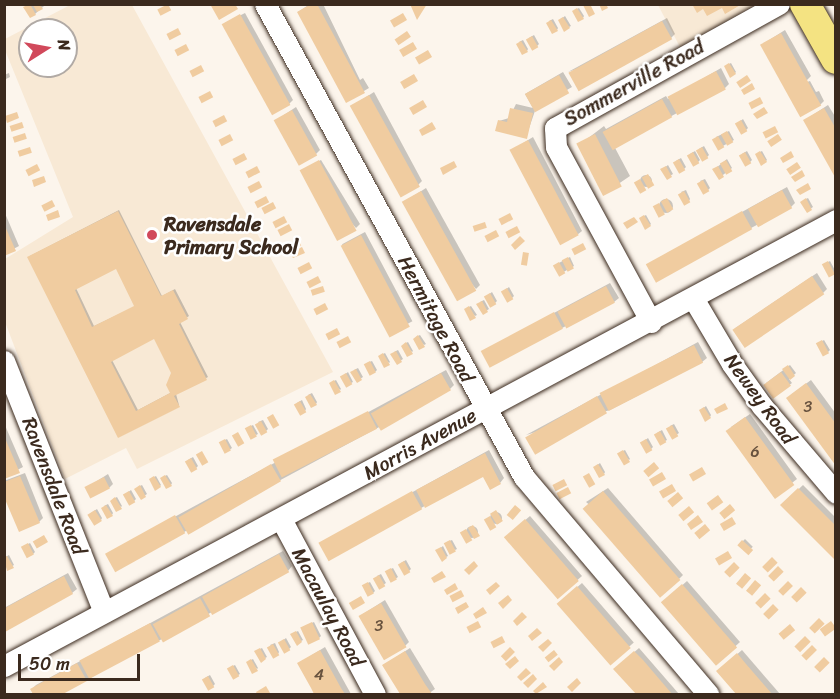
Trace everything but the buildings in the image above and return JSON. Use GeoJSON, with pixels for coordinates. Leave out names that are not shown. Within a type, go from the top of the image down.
{"type":"FeatureCollection","features":[{"type":"Feature","properties":{"kind":"highway"},"geometry":{"type":"LineString","coordinates":[[805,4],[836,59]]}},
{"type":"Feature","properties":{"kind":"street","name":"Hermitage Road"},"geometry":{"type":"LineString","coordinates":[[265,4],[484,409],[524,477],[708,694]]}},
{"type":"Feature","properties":{"kind":"street","name":"Sommerville Road"},"geometry":{"type":"LineString","coordinates":[[651,321],[556,147],[555,128],[779,4]]}},
{"type":"Feature","properties":{"kind":"street","name":"Morris Avenue"},"geometry":{"type":"LineString","coordinates":[[4,666],[836,220]]}},
{"type":"Feature","properties":{"kind":"street","name":"Newey Road"},"geometry":{"type":"LineString","coordinates":[[693,298],[732,364],[762,406],[836,493]]}},
{"type":"Feature","properties":{"kind":"street","name":"Ravensdale Road"},"geometry":{"type":"LineString","coordinates":[[4,360],[104,612]]}},
{"type":"Feature","properties":{"kind":"street","name":"Macaulay Road"},"geometry":{"type":"LineString","coordinates":[[281,519],[375,694]]}},
{"type":"Feature","properties":{"kind":"shaded area","name":"Ravensdale Primary School"},"geometry":{"type":"Polygon","coordinates":[[[70,5],[132,5],[333,372],[137,469],[126,448],[65,479],[5,322],[5,259],[73,217],[5,50],[5,39],[18,32],[18,78],[78,78],[78,18],[45,18],[70,5]]]}},
{"type":"Feature","properties":{"kind":"shaded area"},"geometry":{"type":"Polygon","coordinates":[[[658,5],[755,5],[680,47],[658,5]]]}},
{"type":"Feature","properties":{"kind":"place","name":"Ravensdale Primary School"},"geometry":{"type":"Point","coordinates":[152,235]}}]}
